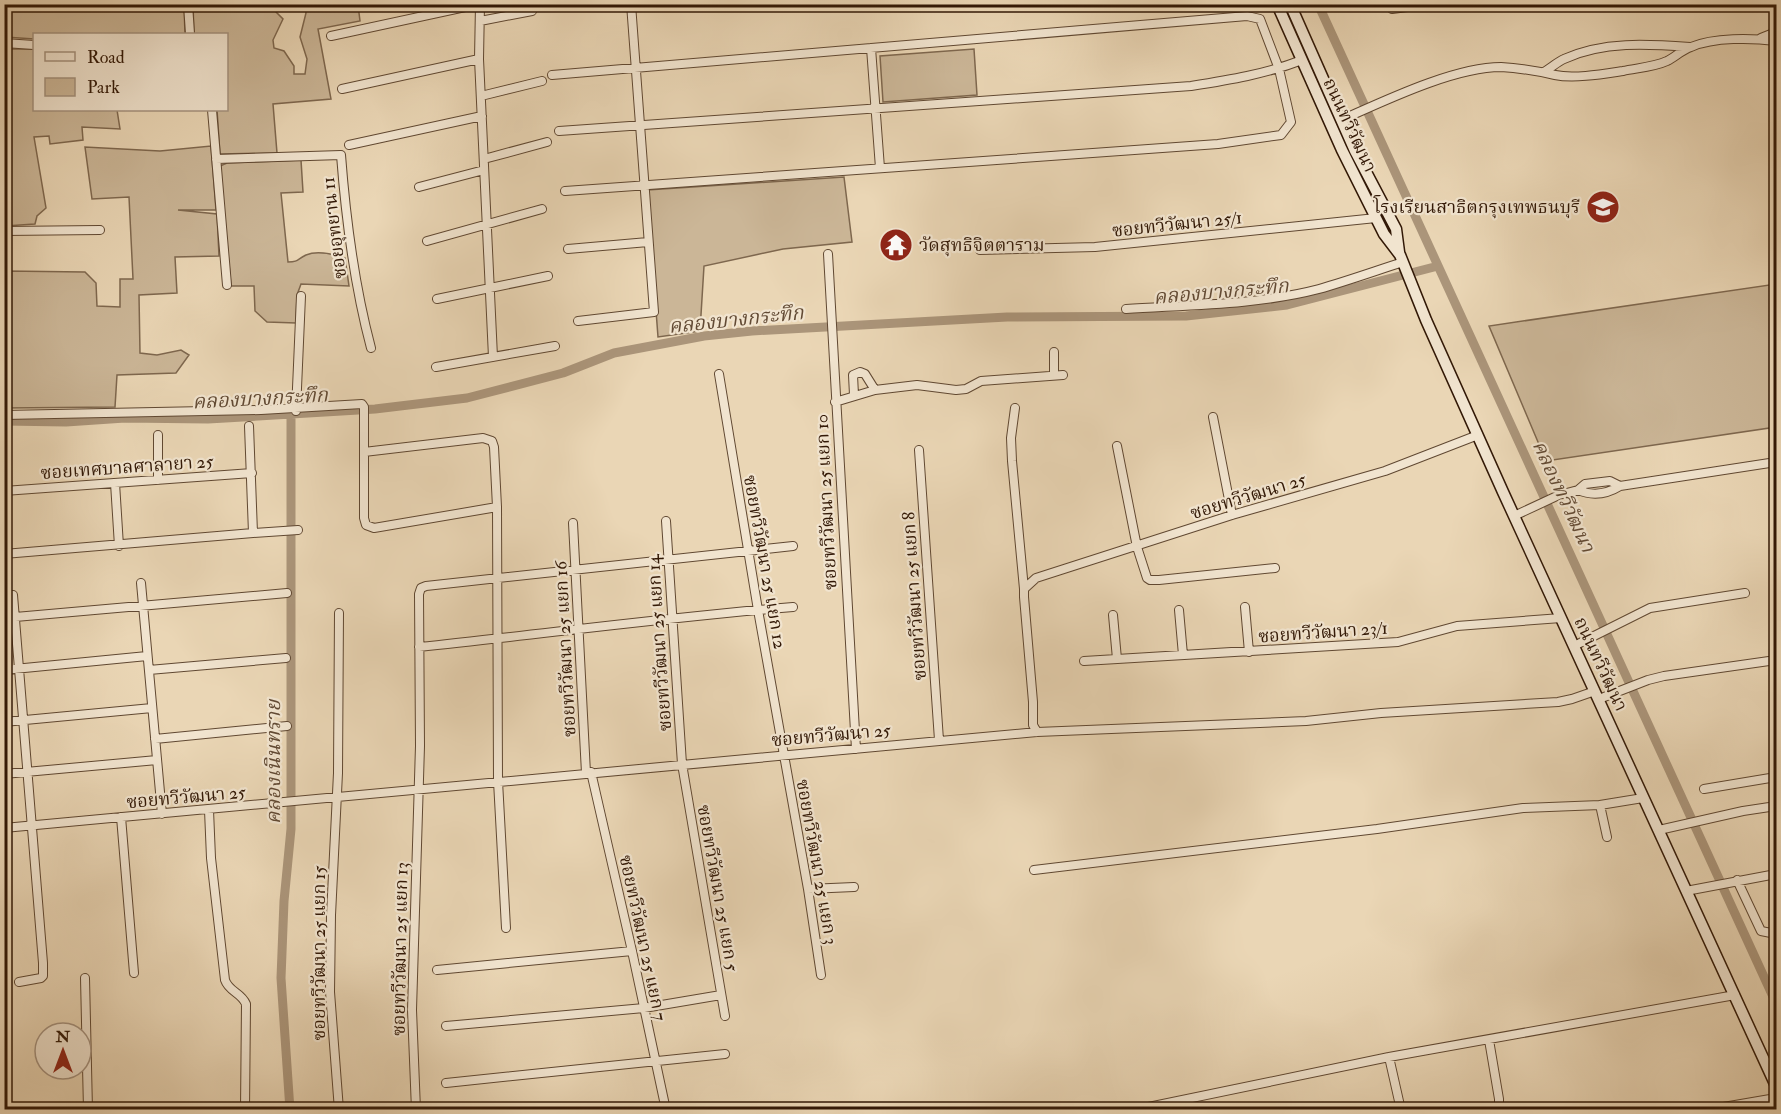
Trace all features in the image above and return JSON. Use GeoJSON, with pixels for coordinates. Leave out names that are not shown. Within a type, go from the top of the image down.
{"type":"FeatureCollection","features":[{"type":"Feature","properties":{"kind":"main road","name":"ถนนทวีวัฒนา"},"geometry":{"type":"LineString","coordinates":[[1277,4],[1342,150],[1384,234],[1405,267],[1514,516],[1776,1086]]}},
{"type":"Feature","properties":{"kind":"main road","name":"ถนนทวีวัฒนา"},"geometry":{"type":"LineString","coordinates":[[1290,4],[1341,120],[1396,229],[1405,267]]}},
{"type":"Feature","properties":{"kind":"street"},"geometry":{"type":"LineString","coordinates":[[188,4],[190,33]]}},
{"type":"Feature","properties":{"kind":"street"},"geometry":{"type":"LineString","coordinates":[[331,36],[480,4],[478,59],[493,357]]}},
{"type":"Feature","properties":{"kind":"street"},"geometry":{"type":"LineString","coordinates":[[578,321],[654,312],[631,4]]}},
{"type":"Feature","properties":{"kind":"street"},"geometry":{"type":"LineString","coordinates":[[1392,9],[1430,4]]}},
{"type":"Feature","properties":{"kind":"street"},"geometry":{"type":"LineString","coordinates":[[480,21],[532,11]]}},
{"type":"Feature","properties":{"kind":"street"},"geometry":{"type":"LineString","coordinates":[[552,75],[1247,16],[1260,19],[1279,69],[1291,122],[1281,135],[1218,144],[565,191]]}},
{"type":"Feature","properties":{"kind":"street"},"geometry":{"type":"LineString","coordinates":[[1760,39],[1776,32]]}},
{"type":"Feature","properties":{"kind":"street"},"geometry":{"type":"LineString","coordinates":[[1544,72],[1562,59],[1618,45],[1650,44],[1690,47],[1717,41],[1776,40]]}},
{"type":"Feature","properties":{"kind":"street"},"geometry":{"type":"LineString","coordinates":[[4,43],[33,45]]}},
{"type":"Feature","properties":{"kind":"street"},"geometry":{"type":"LineString","coordinates":[[1341,120],[1393,97],[1481,69],[1502,68],[1567,76],[1620,71],[1667,61],[1690,47]]}},
{"type":"Feature","properties":{"kind":"street"},"geometry":{"type":"LineString","coordinates":[[871,48],[880,168]]}},
{"type":"Feature","properties":{"kind":"street"},"geometry":{"type":"LineString","coordinates":[[342,89],[478,59]]}},
{"type":"Feature","properties":{"kind":"street"},"geometry":{"type":"LineString","coordinates":[[559,131],[1191,86],[1239,79],[1279,69],[1302,60]]}},
{"type":"Feature","properties":{"kind":"street"},"geometry":{"type":"LineString","coordinates":[[480,96],[542,81]]}},
{"type":"Feature","properties":{"kind":"street"},"geometry":{"type":"LineString","coordinates":[[212,111],[227,285]]}},
{"type":"Feature","properties":{"kind":"street"},"geometry":{"type":"LineString","coordinates":[[349,145],[482,116]]}},
{"type":"Feature","properties":{"kind":"street"},"geometry":{"type":"LineString","coordinates":[[483,159],[547,142]]}},
{"type":"Feature","properties":{"kind":"street","name":"ซอยอุทยาน 11"},"geometry":{"type":"LineString","coordinates":[[216,159],[341,155],[345,211],[354,273],[371,348]]}},
{"type":"Feature","properties":{"kind":"street"},"geometry":{"type":"LineString","coordinates":[[418,187],[484,170]]}},
{"type":"Feature","properties":{"kind":"street"},"geometry":{"type":"LineString","coordinates":[[427,241],[542,209]]}},
{"type":"Feature","properties":{"kind":"street","name":"ซอยทวีวัฒนา 25/1"},"geometry":{"type":"LineString","coordinates":[[980,250],[1095,247],[1376,218]]}},
{"type":"Feature","properties":{"kind":"street"},"geometry":{"type":"LineString","coordinates":[[4,231],[100,230]]}},
{"type":"Feature","properties":{"kind":"street"},"geometry":{"type":"LineString","coordinates":[[568,249],[648,242]]}},
{"type":"Feature","properties":{"kind":"street","name":"ซอยทวีวัฒนา 25 แยก 10"},"geometry":{"type":"LineString","coordinates":[[828,254],[856,749]]}},
{"type":"Feature","properties":{"kind":"street"},"geometry":{"type":"LineString","coordinates":[[1126,309],[1246,300],[1318,289],[1405,267]]}},
{"type":"Feature","properties":{"kind":"street"},"geometry":{"type":"LineString","coordinates":[[437,299],[548,276]]}},
{"type":"Feature","properties":{"kind":"street"},"geometry":{"type":"LineString","coordinates":[[296,409],[301,296]]}},
{"type":"Feature","properties":{"kind":"street"},"geometry":{"type":"LineString","coordinates":[[436,367],[555,346]]}},
{"type":"Feature","properties":{"kind":"street"},"geometry":{"type":"LineString","coordinates":[[1054,352],[1054,375]]}},
{"type":"Feature","properties":{"kind":"street"},"geometry":{"type":"LineString","coordinates":[[854,395],[854,375],[860,372],[865,374],[875,390]]}},
{"type":"Feature","properties":{"kind":"street","name":"ซอยทวีวัฒนา 25 แยก 12"},"geometry":{"type":"LineString","coordinates":[[719,374],[783,754]]}},
{"type":"Feature","properties":{"kind":"street"},"geometry":{"type":"LineString","coordinates":[[835,402],[875,390],[917,385],[956,390],[966,389],[981,381],[1064,375]]}},
{"type":"Feature","properties":{"kind":"street"},"geometry":{"type":"LineString","coordinates":[[4,415],[296,409],[362,404],[364,410],[363,509],[366,525],[374,528],[498,507]]}},
{"type":"Feature","properties":{"kind":"street"},"geometry":{"type":"LineString","coordinates":[[1015,408],[1011,438],[1012,461],[1033,702],[1033,725],[1037,732]]}},
{"type":"Feature","properties":{"kind":"street"},"geometry":{"type":"LineString","coordinates":[[1213,417],[1232,515]]}},
{"type":"Feature","properties":{"kind":"street"},"geometry":{"type":"LineString","coordinates":[[249,426],[253,533]]}},
{"type":"Feature","properties":{"kind":"street"},"geometry":{"type":"LineString","coordinates":[[158,435],[158,480]]}},
{"type":"Feature","properties":{"kind":"street","name":"ซอยทวีวัฒนา 25"},"geometry":{"type":"LineString","coordinates":[[1024,589],[1036,578],[1232,515],[1385,471],[1478,435]]}},
{"type":"Feature","properties":{"kind":"street"},"geometry":{"type":"LineString","coordinates":[[364,452],[488,438],[494,447],[498,507],[498,781],[506,928]]}},
{"type":"Feature","properties":{"kind":"street"},"geometry":{"type":"LineString","coordinates":[[1117,446],[1137,547],[1143,571],[1150,580],[1275,568]]}},
{"type":"Feature","properties":{"kind":"street","name":"ซอยทวีวัฒนา 25 แยก 8"},"geometry":{"type":"LineString","coordinates":[[919,450],[939,740]]}},
{"type":"Feature","properties":{"kind":"street"},"geometry":{"type":"LineString","coordinates":[[1514,516],[1559,495],[1578,490],[1585,484],[1610,481],[1620,486],[1776,462]]}},
{"type":"Feature","properties":{"kind":"street","name":"ซอยเทศบาลศาลายา 25"},"geometry":{"type":"LineString","coordinates":[[4,491],[252,473]]}},
{"type":"Feature","properties":{"kind":"street"},"geometry":{"type":"LineString","coordinates":[[115,483],[119,546]]}},
{"type":"Feature","properties":{"kind":"street","name":"ซอยทวีวัฒนา 25 แยก 14"},"geometry":{"type":"LineString","coordinates":[[666,521],[682,764]]}},
{"type":"Feature","properties":{"kind":"street","name":"ซอยทวีวัฒนา 25 แยก 16"},"geometry":{"type":"LineString","coordinates":[[573,523],[588,773]]}},
{"type":"Feature","properties":{"kind":"street"},"geometry":{"type":"LineString","coordinates":[[4,554],[294,530]]}},
{"type":"Feature","properties":{"kind":"street"},"geometry":{"type":"LineString","coordinates":[[498,579],[793,546]]}},
{"type":"Feature","properties":{"kind":"street","name":"ซอยทวีวัฒนา 25 แยก 13"},"geometry":{"type":"LineString","coordinates":[[416,1110],[412,1010],[418,788],[419,594],[421,588],[498,579]]}},
{"type":"Feature","properties":{"kind":"street"},"geometry":{"type":"LineString","coordinates":[[141,583],[162,814]]}},
{"type":"Feature","properties":{"kind":"street"},"geometry":{"type":"LineString","coordinates":[[4,618],[287,593]]}},
{"type":"Feature","properties":{"kind":"street"},"geometry":{"type":"LineString","coordinates":[[1574,646],[1650,608],[1745,593]]}},
{"type":"Feature","properties":{"kind":"street"},"geometry":{"type":"LineString","coordinates":[[13,595],[43,976],[38,980],[20,982]]}},
{"type":"Feature","properties":{"kind":"street"},"geometry":{"type":"LineString","coordinates":[[1245,607],[1249,652]]}},
{"type":"Feature","properties":{"kind":"street"},"geometry":{"type":"LineString","coordinates":[[419,648],[672,618],[793,608]]}},
{"type":"Feature","properties":{"kind":"street"},"geometry":{"type":"LineString","coordinates":[[1179,609],[1183,655]]}},
{"type":"Feature","properties":{"kind":"street","name":"ซอยทวีวัฒนา 25 แยก 15"},"geometry":{"type":"LineString","coordinates":[[339,613],[338,773],[330,1004],[339,1110]]}},
{"type":"Feature","properties":{"kind":"street"},"geometry":{"type":"LineString","coordinates":[[1113,615],[1117,659]]}},
{"type":"Feature","properties":{"kind":"street","name":"ซอยทวีวัฒนา 23/1"},"geometry":{"type":"LineString","coordinates":[[1084,661],[1398,642],[1457,626],[1561,618]]}},
{"type":"Feature","properties":{"kind":"street"},"geometry":{"type":"LineString","coordinates":[[4,670],[147,656]]}},
{"type":"Feature","properties":{"kind":"street"},"geometry":{"type":"LineString","coordinates":[[149,670],[286,658]]}},
{"type":"Feature","properties":{"kind":"street","name":"ซอยทวีวัฒนา 25"},"geometry":{"type":"LineString","coordinates":[[4,828],[1037,732],[1306,721],[1381,713],[1558,702],[1619,691],[1647,680],[1682,672],[1776,660]]}},
{"type":"Feature","properties":{"kind":"street"},"geometry":{"type":"LineString","coordinates":[[4,722],[152,708]]}},
{"type":"Feature","properties":{"kind":"street"},"geometry":{"type":"LineString","coordinates":[[155,739],[287,726]]}},
{"type":"Feature","properties":{"kind":"street","name":"ซอยทวีวัฒนา 25 แยก 3"},"geometry":{"type":"LineString","coordinates":[[783,754],[821,975]]}},
{"type":"Feature","properties":{"kind":"street"},"geometry":{"type":"LineString","coordinates":[[4,774],[157,760]]}},
{"type":"Feature","properties":{"kind":"street","name":"ซอยทวีวัฒนา 25 แยก 5"},"geometry":{"type":"LineString","coordinates":[[682,764],[725,1016]]}},
{"type":"Feature","properties":{"kind":"street","name":"ซอยทวีวัฒนา 25 แยก 7"},"geometry":{"type":"LineString","coordinates":[[588,773],[632,951],[666,1110]]}},
{"type":"Feature","properties":{"kind":"street"},"geometry":{"type":"LineString","coordinates":[[1704,789],[1776,777]]}},
{"type":"Feature","properties":{"kind":"street"},"geometry":{"type":"LineString","coordinates":[[1034,870],[1377,829],[1523,808],[1600,805],[1643,798]]}},
{"type":"Feature","properties":{"kind":"street"},"geometry":{"type":"LineString","coordinates":[[1600,805],[1607,837]]}},
{"type":"Feature","properties":{"kind":"street"},"geometry":{"type":"LineString","coordinates":[[1659,830],[1776,806]]}},
{"type":"Feature","properties":{"kind":"street"},"geometry":{"type":"LineString","coordinates":[[209,810],[211,858],[225,980],[227,987],[243,998],[246,1004],[245,1110]]}},
{"type":"Feature","properties":{"kind":"street"},"geometry":{"type":"LineString","coordinates":[[121,818],[134,973]]}},
{"type":"Feature","properties":{"kind":"street"},"geometry":{"type":"LineString","coordinates":[[1686,891],[1776,874]]}},
{"type":"Feature","properties":{"kind":"street"},"geometry":{"type":"LineString","coordinates":[[1735,880],[1761,931],[1776,934]]}},
{"type":"Feature","properties":{"kind":"street"},"geometry":{"type":"LineString","coordinates":[[808,889],[854,887]]}},
{"type":"Feature","properties":{"kind":"street"},"geometry":{"type":"LineString","coordinates":[[437,970],[632,951]]}},
{"type":"Feature","properties":{"kind":"street"},"geometry":{"type":"LineString","coordinates":[[85,978],[88,1110]]}},
{"type":"Feature","properties":{"kind":"street"},"geometry":{"type":"LineString","coordinates":[[446,1026],[644,1008],[721,995]]}},
{"type":"Feature","properties":{"kind":"street"},"geometry":{"type":"LineString","coordinates":[[1134,1110],[1389,1056],[1735,995]]}},
{"type":"Feature","properties":{"kind":"street"},"geometry":{"type":"LineString","coordinates":[[1485,1110],[1499,1106],[1489,1040]]}},
{"type":"Feature","properties":{"kind":"street"},"geometry":{"type":"LineString","coordinates":[[446,1083],[725,1054]]}},
{"type":"Feature","properties":{"kind":"street"},"geometry":{"type":"LineString","coordinates":[[1389,1056],[1401,1110]]}},
{"type":"Feature","properties":{"kind":"street"},"geometry":{"type":"LineString","coordinates":[[1706,1110],[1776,1098]]}},
{"type":"Feature","properties":{"kind":"green space"},"geometry":{"type":"Polygon","coordinates":[[[4,5],[184,5],[185,33],[33,33],[33,39],[5,37],[4,5]]]}},
{"type":"Feature","properties":{"kind":"green space"},"geometry":{"type":"Polygon","coordinates":[[[193,5],[269,5],[283,19],[273,40],[274,48],[284,51],[294,66],[294,74],[305,74],[307,59],[300,37],[306,13],[305,5],[358,5],[360,21],[318,29],[331,99],[273,104],[277,153],[220,154],[217,111],[228,111],[228,33],[194,33],[193,5]]]}},
{"type":"Feature","properties":{"kind":"green space"},"geometry":{"type":"Polygon","coordinates":[[[5,49],[33,49],[33,111],[117,111],[120,129],[82,127],[83,140],[50,144],[49,136],[34,137],[46,208],[37,216],[35,224],[5,226],[5,49]]]}},
{"type":"Feature","properties":{"kind":"green space"},"geometry":{"type":"Polygon","coordinates":[[[974,49],[977,95],[883,102],[880,56],[974,49]]]}},
{"type":"Feature","properties":{"kind":"green space"},"geometry":{"type":"Polygon","coordinates":[[[211,146],[216,210],[178,210],[217,214],[219,256],[175,257],[177,293],[139,295],[140,353],[157,355],[181,350],[189,355],[176,373],[117,375],[115,407],[5,408],[5,271],[85,272],[96,283],[97,306],[120,307],[120,279],[133,279],[129,197],[92,199],[85,147],[160,151],[211,146]]]}},
{"type":"Feature","properties":{"kind":"green space"},"geometry":{"type":"Polygon","coordinates":[[[301,160],[303,192],[281,193],[288,262],[315,253],[345,258],[349,286],[301,284],[297,295],[296,323],[267,322],[255,311],[254,286],[231,286],[220,166],[227,163],[301,160]]]}},
{"type":"Feature","properties":{"kind":"green space"},"geometry":{"type":"Polygon","coordinates":[[[844,177],[852,242],[783,249],[704,266],[700,331],[658,337],[647,190],[844,177]]]}},
{"type":"Feature","properties":{"kind":"green space"},"geometry":{"type":"Polygon","coordinates":[[[1776,284],[1776,427],[1546,461],[1489,326],[1776,284]]]}},
{"type":"Feature","properties":{"kind":"waterway","name":"คลองทวีวัฒนา"},"geometry":{"type":"LineString","coordinates":[[1318,4],[1776,1003]]}},
{"type":"Feature","properties":{"kind":"waterway","name":"คลองบางกระทึก"},"geometry":{"type":"LineString","coordinates":[[4,421],[66,422],[125,418],[208,419],[375,409],[467,398],[563,373],[614,353],[704,336],[752,331],[1007,317],[1186,316],[1287,305],[1438,266]]}},
{"type":"Feature","properties":{"kind":"waterway","name":"คลองเนินทราย"},"geometry":{"type":"LineString","coordinates":[[290,1110],[281,978],[284,901],[291,829],[291,414]]}},
{"type":"Feature","properties":{"kind":"place","name":"โรงเรียนสาธิตกรุงเทพธนบุรี"},"geometry":{"type":"Point","coordinates":[1603,207]}},
{"type":"Feature","properties":{"kind":"place","name":"วัดสุทธิจิตตาราม"},"geometry":{"type":"Point","coordinates":[896,245]}}]}
